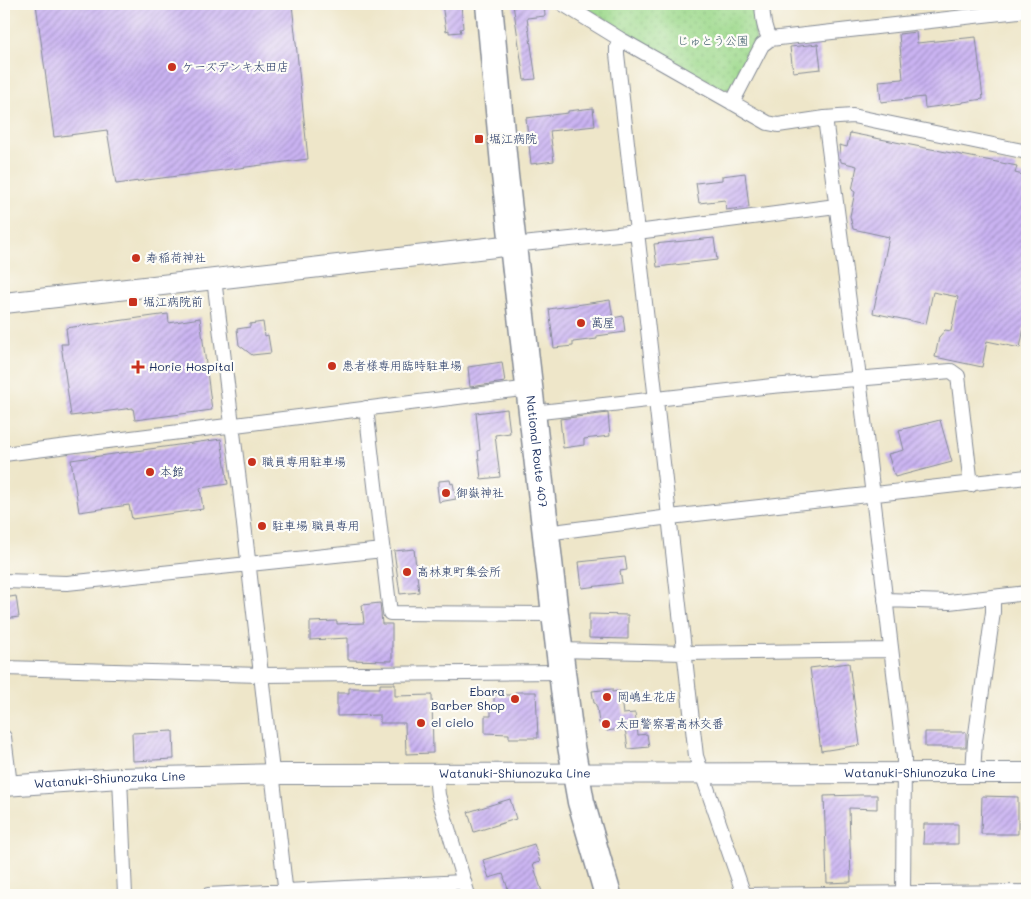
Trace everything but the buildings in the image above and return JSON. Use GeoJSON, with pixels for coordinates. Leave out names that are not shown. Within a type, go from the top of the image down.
{"type":"FeatureCollection","features":[{"type":"Feature","properties":{"kind":"highway","name":"National Route 407"},"geometry":{"type":"LineString","coordinates":[[489,4],[513,245],[554,614],[576,773],[582,802],[608,895]]}},
{"type":"Feature","properties":{"kind":"main road"},"geometry":{"type":"LineString","coordinates":[[4,303],[513,245]]}},
{"type":"Feature","properties":{"kind":"main road","name":"Watanuki-Shiunozuka Line"},"geometry":{"type":"LineString","coordinates":[[7,785],[120,778],[273,774],[1027,773]]}},
{"type":"Feature","properties":{"kind":"street"},"geometry":{"type":"LineString","coordinates":[[563,4],[620,39],[768,123],[778,125],[853,116],[1027,152]]}},
{"type":"Feature","properties":{"kind":"street"},"geometry":{"type":"LineString","coordinates":[[762,4],[765,32],[770,38]]}},
{"type":"Feature","properties":{"kind":"street"},"geometry":{"type":"LineString","coordinates":[[732,102],[762,45],[770,38],[1027,10]]}},
{"type":"Feature","properties":{"kind":"street"},"geometry":{"type":"LineString","coordinates":[[620,39],[617,54],[696,756],[744,895],[983,894],[1027,892]]}},
{"type":"Feature","properties":{"kind":"street"},"geometry":{"type":"LineString","coordinates":[[825,118],[859,378],[904,757],[903,894]]}},
{"type":"Feature","properties":{"kind":"street"},"geometry":{"type":"LineString","coordinates":[[513,245],[637,232],[836,206]]}},
{"type":"Feature","properties":{"kind":"street"},"geometry":{"type":"LineString","coordinates":[[214,279],[286,893]]}},
{"type":"Feature","properties":{"kind":"street"},"geometry":{"type":"LineString","coordinates":[[4,454],[366,408],[531,400],[656,398],[952,371],[958,376],[971,485]]}},
{"type":"Feature","properties":{"kind":"street"},"geometry":{"type":"LineString","coordinates":[[366,408],[390,613],[554,614]]}},
{"type":"Feature","properties":{"kind":"street"},"geometry":{"type":"LineString","coordinates":[[546,533],[1027,478]]}},
{"type":"Feature","properties":{"kind":"street"},"geometry":{"type":"LineString","coordinates":[[4,582],[67,583],[383,550]]}},
{"type":"Feature","properties":{"kind":"street"},"geometry":{"type":"LineString","coordinates":[[884,600],[949,602],[993,598],[1027,592]]}},
{"type":"Feature","properties":{"kind":"street"},"geometry":{"type":"LineString","coordinates":[[972,773],[974,741],[993,612],[993,598]]}},
{"type":"Feature","properties":{"kind":"street"},"geometry":{"type":"LineString","coordinates":[[4,668],[261,675],[561,661],[685,653],[890,650]]}},
{"type":"Feature","properties":{"kind":"street"},"geometry":{"type":"LineString","coordinates":[[4,737],[7,785]]}},
{"type":"Feature","properties":{"kind":"street"},"geometry":{"type":"LineString","coordinates":[[208,895],[466,888],[438,795],[436,775]]}},
{"type":"Feature","properties":{"kind":"street"},"geometry":{"type":"LineString","coordinates":[[120,778],[125,895]]}},
{"type":"Feature","properties":{"kind":"green space","name":"じゅとう公園"},"geometry":{"type":"Polygon","coordinates":[[[580,4],[753,4],[756,41],[730,89],[723,90],[580,4]]]}},
{"type":"Feature","properties":{"kind":"place","name":"ケーズデンキ太田店"},"geometry":{"type":"Point","coordinates":[172,67]}},
{"type":"Feature","properties":{"kind":"place","name":"堀江病院"},"geometry":{"type":"Point","coordinates":[479,139]}},
{"type":"Feature","properties":{"kind":"place","name":"寿稲荷神社"},"geometry":{"type":"Point","coordinates":[136,258]}},
{"type":"Feature","properties":{"kind":"place","name":"堀江病院前"},"geometry":{"type":"Point","coordinates":[133,302]}},
{"type":"Feature","properties":{"kind":"place","name":"萬屋"},"geometry":{"type":"Point","coordinates":[581,323]}},
{"type":"Feature","properties":{"kind":"place","name":"患者様専用臨時駐車場"},"geometry":{"type":"Point","coordinates":[332,366]}},
{"type":"Feature","properties":{"kind":"place","name":"Horie Hospital"},"geometry":{"type":"Point","coordinates":[138,367]}},
{"type":"Feature","properties":{"kind":"place","name":"職員専用駐車場"},"geometry":{"type":"Point","coordinates":[252,462]}},
{"type":"Feature","properties":{"kind":"place","name":"本館"},"geometry":{"type":"Point","coordinates":[150,472]}},
{"type":"Feature","properties":{"kind":"place","name":"御嶽神社"},"geometry":{"type":"Point","coordinates":[446,493]}},
{"type":"Feature","properties":{"kind":"place","name":"駐車場 職員専用"},"geometry":{"type":"Point","coordinates":[262,526]}},
{"type":"Feature","properties":{"kind":"place","name":"高林東町集会所"},"geometry":{"type":"Point","coordinates":[407,572]}},
{"type":"Feature","properties":{"kind":"place","name":"岡嶋生花店"},"geometry":{"type":"Point","coordinates":[607,697]}},
{"type":"Feature","properties":{"kind":"place","name":"Ebara Barber Shop"},"geometry":{"type":"Point","coordinates":[515,699]}},
{"type":"Feature","properties":{"kind":"place","name":"el cielo"},"geometry":{"type":"Point","coordinates":[421,723]}},
{"type":"Feature","properties":{"kind":"place","name":"太田警察署高林交番"},"geometry":{"type":"Point","coordinates":[606,724]}}]}
